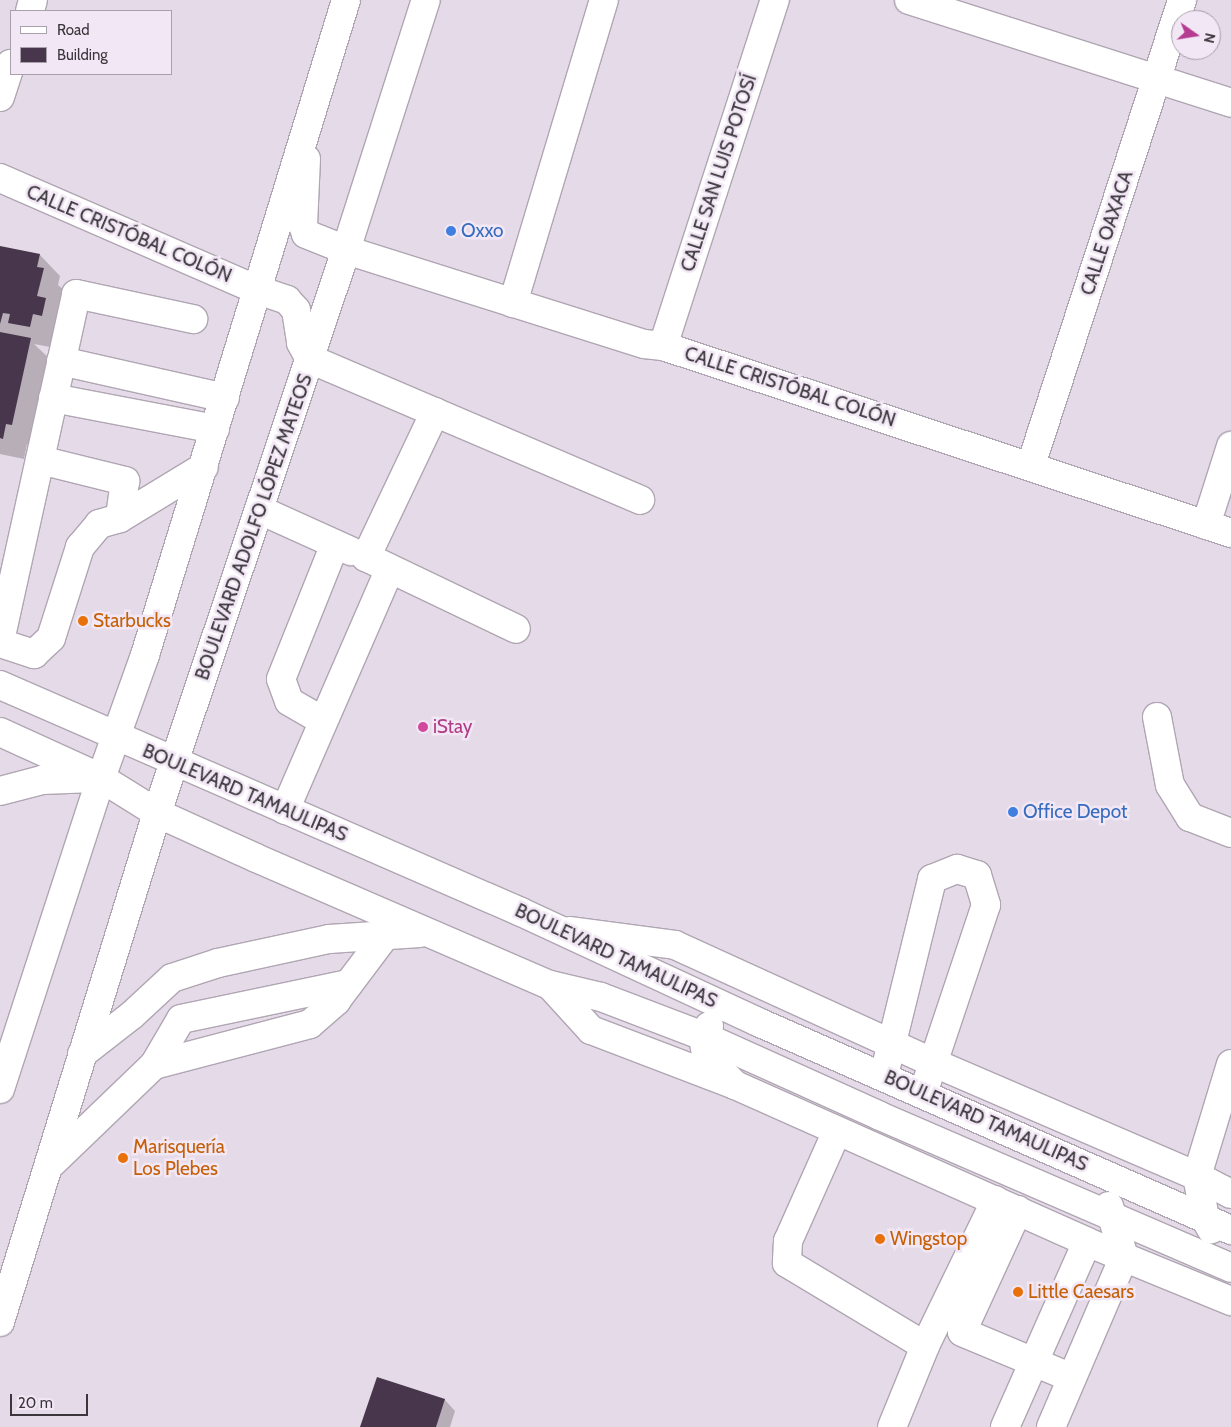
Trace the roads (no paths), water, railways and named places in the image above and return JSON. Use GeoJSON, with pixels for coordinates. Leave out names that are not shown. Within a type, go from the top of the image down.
{"type":"FeatureCollection","features":[{"type":"Feature","properties":{"kind":"main road"},"geometry":{"type":"LineString","coordinates":[[0,1089],[204,467],[258,290],[300,141],[346,0]]}},
{"type":"Feature","properties":{"kind":"main road","name":"BOULEVARD ADOLFO LÓPEZ MATEOS"},"geometry":{"type":"LineString","coordinates":[[0,1322],[51,1164],[82,1054],[157,813],[310,359],[426,0]]}},
{"type":"Feature","properties":{"kind":"main road"},"geometry":{"type":"LineString","coordinates":[[513,303],[604,0]]}},
{"type":"Feature","properties":{"kind":"main road","name":"CALLE SAN LUIS POTOSÍ"},"geometry":{"type":"LineString","coordinates":[[663,346],[775,0]]}},
{"type":"Feature","properties":{"kind":"main road"},"geometry":{"type":"LineString","coordinates":[[909,0],[1231,103]]}},
{"type":"Feature","properties":{"kind":"main road","name":"CALLE OAXACA"},"geometry":{"type":"LineString","coordinates":[[1031,465],[1182,0]]}},
{"type":"Feature","properties":{"kind":"main road"},"geometry":{"type":"LineString","coordinates":[[0,97],[10,67]]}},
{"type":"Feature","properties":{"kind":"main road","name":"CALLE CRISTÓBAL COLÓN"},"geometry":{"type":"LineString","coordinates":[[300,141],[307,166],[303,225],[306,234],[346,250],[513,303],[644,344],[663,346],[1031,465],[1219,529]]}},
{"type":"Feature","properties":{"kind":"main road","name":"CALLE CRISTÓBAL COLÓN"},"geometry":{"type":"LineString","coordinates":[[0,178],[258,290],[287,300],[296,310],[301,343],[310,359]]}},
{"type":"Feature","properties":{"kind":"main road"},"geometry":{"type":"LineString","coordinates":[[193,319],[76,294],[0,642],[34,654],[51,638],[80,547],[99,524],[120,518],[204,467]]}},
{"type":"Feature","properties":{"kind":"main road"},"geometry":{"type":"LineString","coordinates":[[310,359],[640,500]]}},
{"type":"Feature","properties":{"kind":"main road"},"geometry":{"type":"LineString","coordinates":[[61,361],[225,398]]}},
{"type":"Feature","properties":{"kind":"main road"},"geometry":{"type":"LineString","coordinates":[[53,398],[215,429]]}},
{"type":"Feature","properties":{"kind":"main road"},"geometry":{"type":"LineString","coordinates":[[366,557],[434,412]]}},
{"type":"Feature","properties":{"kind":"main road"},"geometry":{"type":"LineString","coordinates":[[1219,529],[1231,446]]}},
{"type":"Feature","properties":{"kind":"main road"},"geometry":{"type":"LineString","coordinates":[[40,460],[125,481],[120,518]]}},
{"type":"Feature","properties":{"kind":"main road"},"geometry":{"type":"LineString","coordinates":[[260,510],[366,557],[516,629]]}},
{"type":"Feature","properties":{"kind":"main road"},"geometry":{"type":"LineString","coordinates":[[323,721],[290,701],[281,679],[335,544]]}},
{"type":"Feature","properties":{"kind":"main road"},"geometry":{"type":"LineString","coordinates":[[285,810],[390,569]]}},
{"type":"Feature","properties":{"kind":"main road","name":"BOULEVARD TAMAULIPAS"},"geometry":{"type":"LineString","coordinates":[[0,685],[561,930],[758,1022],[884,1075],[1231,1230]]}},
{"type":"Feature","properties":{"kind":"main road"},"geometry":{"type":"LineString","coordinates":[[1157,717],[1170,785],[1190,817],[1231,833]]}},
{"type":"Feature","properties":{"kind":"main road","name":"BOULEVARD TAMAULIPAS"},"geometry":{"type":"LineString","coordinates":[[0,732],[101,778],[157,813],[430,934],[550,985],[601,997],[703,1036],[1231,1267]]}},
{"type":"Feature","properties":{"kind":"main road"},"geometry":{"type":"LineString","coordinates":[[0,791],[42,780],[101,778]]}},
{"type":"Feature","properties":{"kind":"main road"},"geometry":{"type":"LineString","coordinates":[[884,1075],[890,1042],[932,879],[957,869],[977,876],[986,905],[923,1093]]}},
{"type":"Feature","properties":{"kind":"main road"},"geometry":{"type":"LineString","coordinates":[[561,930],[675,945],[932,1062],[1197,1176],[1231,1194]]}},
{"type":"Feature","properties":{"kind":"main road"},"geometry":{"type":"LineString","coordinates":[[154,1065],[310,1024],[336,1001],[387,933]]}},
{"type":"Feature","properties":{"kind":"main road"},"geometry":{"type":"LineString","coordinates":[[82,1054],[132,1015],[172,978],[277,950],[329,939],[387,933],[430,934]]}},
{"type":"Feature","properties":{"kind":"main road"},"geometry":{"type":"LineString","coordinates":[[51,1164],[154,1065],[182,1019],[348,984]]}},
{"type":"Feature","properties":{"kind":"main road"},"geometry":{"type":"LineString","coordinates":[[550,985],[591,1030],[735,1085],[1088,1242],[1231,1301]]}},
{"type":"Feature","properties":{"kind":"main road"},"geometry":{"type":"LineString","coordinates":[[735,1085],[706,1056],[703,1036],[710,1024],[719,1020],[758,1022]]}},
{"type":"Feature","properties":{"kind":"main road"},"geometry":{"type":"LineString","coordinates":[[1231,1064],[1197,1176],[1205,1218],[1231,1267]]}},
{"type":"Feature","properties":{"kind":"main road"},"geometry":{"type":"LineString","coordinates":[[837,1131],[788,1241],[787,1263],[925,1346]]}},
{"type":"Feature","properties":{"kind":"main road"},"geometry":{"type":"LineString","coordinates":[[1051,1427],[1124,1257],[1098,1171]]}},
{"type":"Feature","properties":{"kind":"main road"},"geometry":{"type":"LineString","coordinates":[[892,1427],[925,1346],[1007,1205]]}},
{"type":"Feature","properties":{"kind":"main road"},"geometry":{"type":"LineString","coordinates":[[1007,1205],[962,1332],[1072,1378]]}},
{"type":"Feature","properties":{"kind":"main road"},"geometry":{"type":"LineString","coordinates":[[1005,1427],[1088,1242]]}},
{"type":"Feature","properties":{"kind":"place","name":"Oxxo"},"geometry":{"type":"Point","coordinates":[451,231]}},
{"type":"Feature","properties":{"kind":"place","name":"Starbucks"},"geometry":{"type":"Point","coordinates":[83,621]}},
{"type":"Feature","properties":{"kind":"place","name":"iStay"},"geometry":{"type":"Point","coordinates":[423,727]}},
{"type":"Feature","properties":{"kind":"place","name":"Office Depot"},"geometry":{"type":"Point","coordinates":[1013,812]}},
{"type":"Feature","properties":{"kind":"place","name":"Marisquería Los Plebes"},"geometry":{"type":"Point","coordinates":[123,1158]}},
{"type":"Feature","properties":{"kind":"place","name":"Wingstop"},"geometry":{"type":"Point","coordinates":[880,1239]}},
{"type":"Feature","properties":{"kind":"place","name":"Little Caesars"},"geometry":{"type":"Point","coordinates":[1018,1292]}}]}
